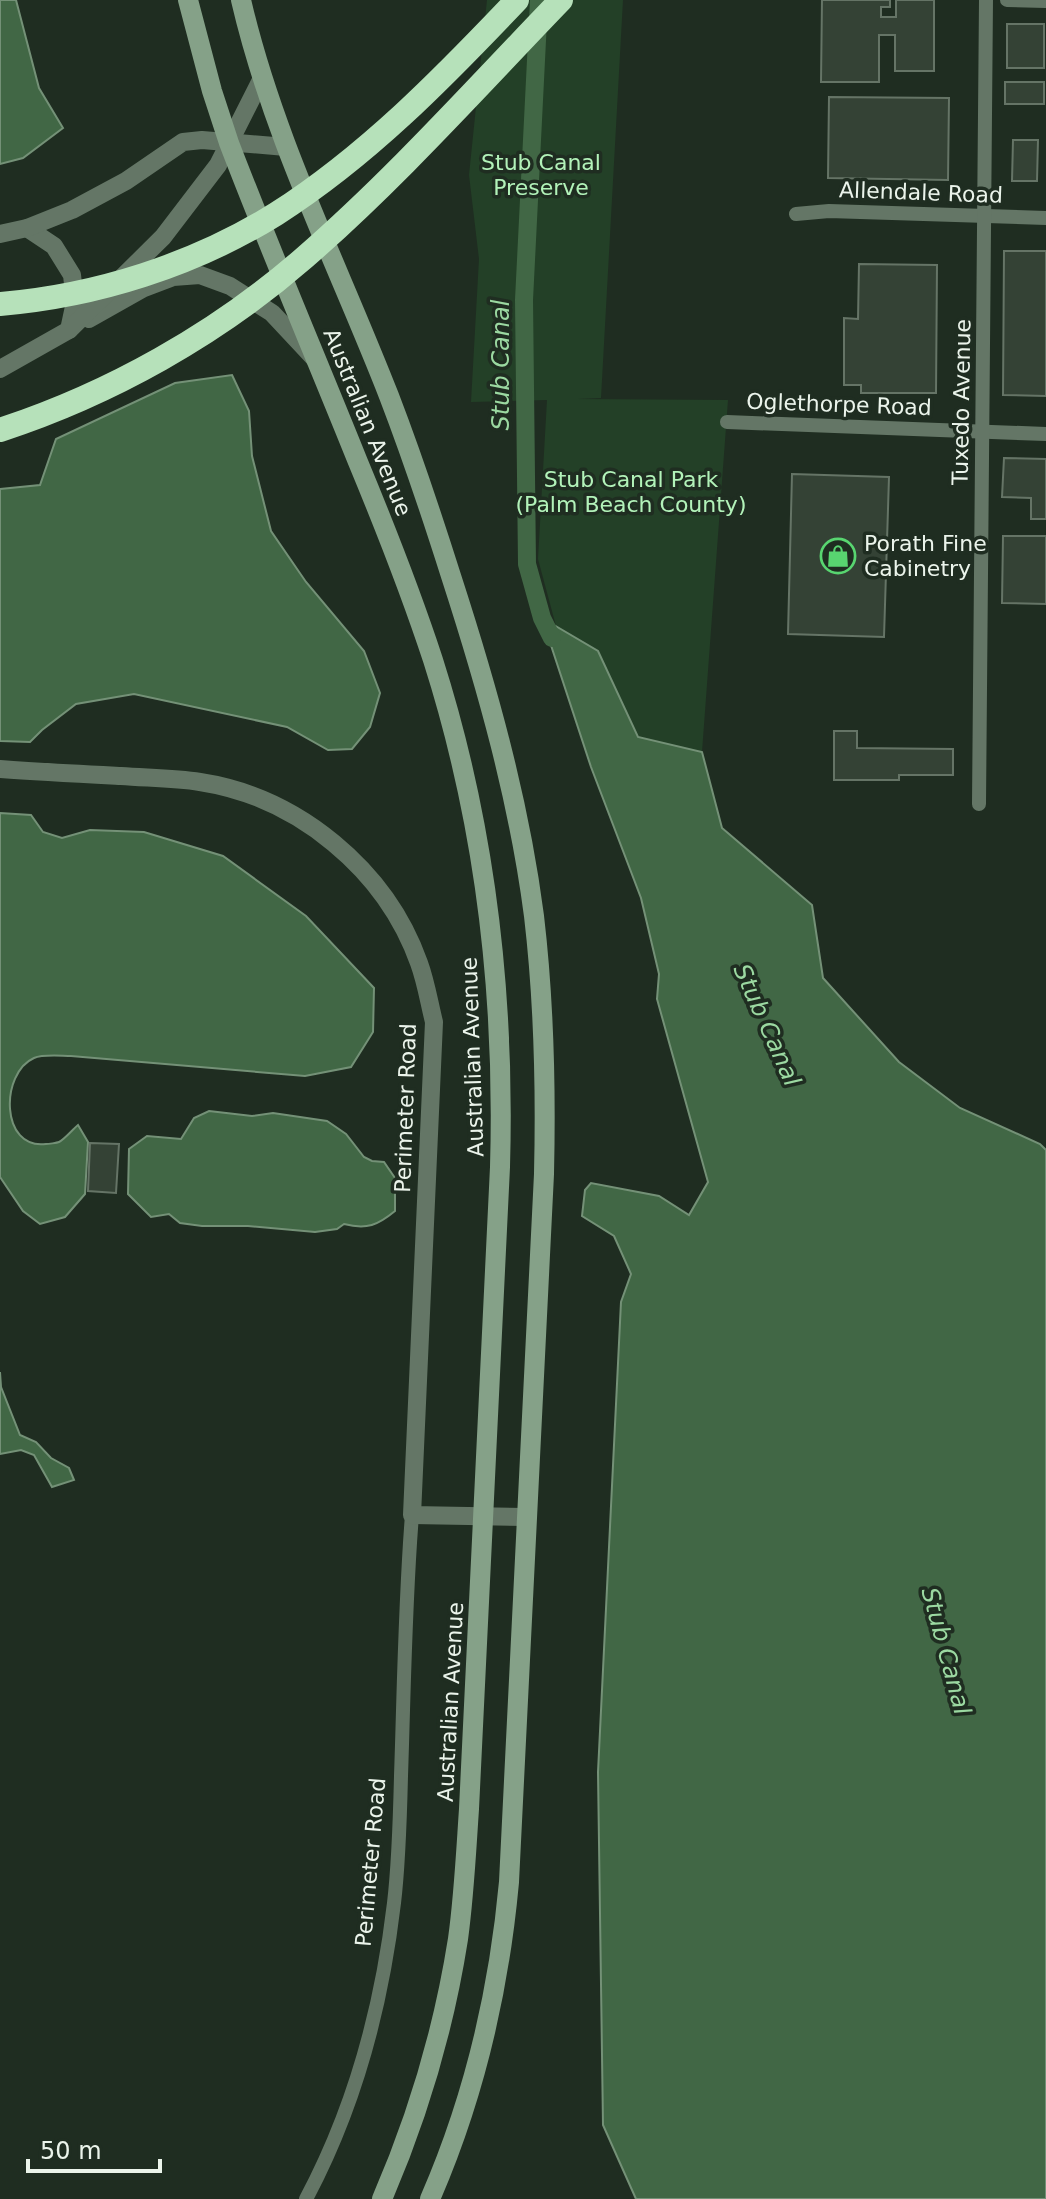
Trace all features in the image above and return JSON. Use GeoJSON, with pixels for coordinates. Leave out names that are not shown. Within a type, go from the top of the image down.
{"type":"FeatureCollection","features":[{"type":"Feature","properties":{"kind":"highway"},"geometry":{"type":"LineString","coordinates":[[0,304],[69,294],[132,278],[192,256],[249,229],[301,197],[375,140],[517,0]]}},
{"type":"Feature","properties":{"kind":"highway"},"geometry":{"type":"LineString","coordinates":[[0,430],[87,396],[147,365],[200,335],[254,298],[303,259],[396,173],[561,0]]}},
{"type":"Feature","properties":{"kind":"main road","name":"Australian Avenue"},"geometry":{"type":"LineString","coordinates":[[188,0],[229,143],[394,551],[433,661],[466,785],[488,912],[500,1039],[502,1102],[483,1516],[468,1821],[458,1938],[431,2063],[411,2126],[382,2199]]}},
{"type":"Feature","properties":{"kind":"main road","name":"Australian Avenue"},"geometry":{"type":"LineString","coordinates":[[241,0],[262,78],[286,147],[414,461],[489,698],[512,791],[534,916],[546,1109],[506,1914],[483,2043],[455,2136],[430,2199]]}},
{"type":"Feature","properties":{"kind":"street","name":"Tuxedo Avenue"},"geometry":{"type":"LineString","coordinates":[[979,804],[986,0]]}},
{"type":"Feature","properties":{"kind":"street"},"geometry":{"type":"LineString","coordinates":[[1007,0],[1046,1]]}},
{"type":"Feature","properties":{"kind":"street"},"geometry":{"type":"LineString","coordinates":[[69,330],[163,237],[218,165],[262,78]]}},
{"type":"Feature","properties":{"kind":"street"},"geometry":{"type":"LineString","coordinates":[[0,234],[27,228],[72,210],[126,181],[183,142],[202,140],[286,147]]}},
{"type":"Feature","properties":{"kind":"street","name":"Allendale Road"},"geometry":{"type":"LineString","coordinates":[[796,214],[829,211],[1046,218]]}},
{"type":"Feature","properties":{"kind":"street"},"geometry":{"type":"LineString","coordinates":[[27,228],[54,246],[72,275],[75,302],[69,330]]}},
{"type":"Feature","properties":{"kind":"street"},"geometry":{"type":"LineString","coordinates":[[0,369],[144,288],[173,277],[200,275],[230,286],[272,313],[318,364]]}},
{"type":"Feature","properties":{"kind":"street","name":"Oglethorpe Road"},"geometry":{"type":"LineString","coordinates":[[727,422],[1046,434]]}},
{"type":"Feature","properties":{"kind":"street","name":"Perimeter Road"},"geometry":{"type":"LineString","coordinates":[[0,769],[202,782],[240,791],[275,805],[339,847],[382,893],[402,925],[426,984],[434,1022],[394,1902],[386,1961],[356,2078],[336,2134],[306,2199]]}},
{"type":"Feature","properties":{"kind":"street"},"geometry":{"type":"LineString","coordinates":[[412,1515],[526,1517]]}},
{"type":"Feature","properties":{"kind":"green space"},"geometry":{"type":"Polygon","coordinates":[[[487,0],[623,0],[601,398],[578,399],[728,400],[702,752],[638,738],[598,651],[556,626],[538,559],[547,400],[471,402],[479,259],[469,175],[487,0]]]}},
{"type":"Feature","properties":{"kind":"water"},"geometry":{"type":"Polygon","coordinates":[[[0,0],[16,0],[39,88],[63,128],[23,158],[0,164],[0,0]]]}},
{"type":"Feature","properties":{"kind":"water"},"geometry":{"type":"Polygon","coordinates":[[[232,375],[249,411],[252,456],[271,531],[306,582],[364,651],[380,693],[370,727],[352,749],[328,750],[287,727],[134,694],[76,704],[30,742],[0,741],[0,489],[40,485],[56,439],[175,383],[232,375]]]}},
{"type":"Feature","properties":{"kind":"water"},"geometry":{"type":"Polygon","coordinates":[[[542,618],[598,651],[638,737],[702,752],[722,828],[812,905],[823,978],[899,1062],[960,1108],[1040,1144],[1046,1150],[1046,2199],[636,2199],[603,2125],[598,1772],[621,1302],[631,1274],[614,1236],[582,1216],[585,1190],[591,1183],[659,1196],[689,1215],[708,1182],[657,999],[659,974],[641,898],[591,767],[542,618]]]}},
{"type":"Feature","properties":{"kind":"water"},"geometry":{"type":"Polygon","coordinates":[[[0,813],[31,815],[43,832],[62,838],[90,830],[144,832],[223,856],[306,916],[374,988],[373,1032],[351,1067],[305,1076],[71,1056],[34,1058],[23,1066],[11,1093],[13,1123],[20,1135],[31,1143],[55,1143],[78,1125],[88,1142],[85,1194],[65,1217],[40,1224],[23,1211],[0,1177],[0,813]]]}},
{"type":"Feature","properties":{"kind":"water"},"geometry":{"type":"Polygon","coordinates":[[[209,1111],[252,1116],[273,1113],[327,1121],[346,1134],[364,1157],[384,1162],[395,1178],[395,1211],[372,1225],[344,1224],[337,1229],[315,1232],[248,1226],[202,1226],[180,1223],[169,1214],[151,1217],[128,1194],[129,1149],[147,1136],[181,1139],[194,1118],[209,1111]]]}},
{"type":"Feature","properties":{"kind":"water"},"geometry":{"type":"Polygon","coordinates":[[[0,1372],[1,1387],[20,1435],[36,1442],[51,1458],[69,1468],[74,1480],[52,1487],[34,1455],[21,1450],[0,1454],[0,1372]]]}},
{"type":"Feature","properties":{"kind":"building"},"geometry":{"type":"Polygon","coordinates":[[[822,0],[890,0],[890,7],[881,7],[881,17],[896,17],[896,0],[934,0],[934,71],[895,71],[895,35],[879,35],[879,82],[821,82],[822,0]]]}},
{"type":"Feature","properties":{"kind":"building"},"geometry":{"type":"Polygon","coordinates":[[[1007,24],[1044,24],[1044,68],[1007,68],[1007,24]]]}},
{"type":"Feature","properties":{"kind":"building"},"geometry":{"type":"Polygon","coordinates":[[[1005,82],[1044,82],[1044,104],[1005,104],[1005,82]]]}},
{"type":"Feature","properties":{"kind":"building"},"geometry":{"type":"Polygon","coordinates":[[[829,97],[949,98],[948,180],[828,178],[829,97]]]}},
{"type":"Feature","properties":{"kind":"building"},"geometry":{"type":"Polygon","coordinates":[[[1013,140],[1038,140],[1037,181],[1012,181],[1013,140]]]}},
{"type":"Feature","properties":{"kind":"building"},"geometry":{"type":"Polygon","coordinates":[[[1004,251],[1046,251],[1046,396],[1003,395],[1004,251]]]}},
{"type":"Feature","properties":{"kind":"building"},"geometry":{"type":"Polygon","coordinates":[[[859,264],[937,265],[936,393],[861,393],[861,385],[844,385],[844,318],[858,319],[859,264]]]}},
{"type":"Feature","properties":{"kind":"building"},"geometry":{"type":"Polygon","coordinates":[[[1004,458],[1046,459],[1046,519],[1031,519],[1031,498],[1002,497],[1004,458]]]}},
{"type":"Feature","properties":{"kind":"building","name":"Porath Fine Cabinetry"},"geometry":{"type":"Polygon","coordinates":[[[792,474],[889,477],[884,637],[788,634],[792,474]]]}},
{"type":"Feature","properties":{"kind":"building"},"geometry":{"type":"Polygon","coordinates":[[[1003,536],[1046,536],[1046,604],[1002,603],[1003,536]]]}},
{"type":"Feature","properties":{"kind":"building"},"geometry":{"type":"Polygon","coordinates":[[[834,731],[857,731],[857,748],[953,749],[953,775],[899,775],[899,780],[834,780],[834,731]]]}},
{"type":"Feature","properties":{"kind":"building"},"geometry":{"type":"Polygon","coordinates":[[[90,1143],[119,1144],[116,1193],[88,1191],[90,1143]]]}},
{"type":"Feature","properties":{"kind":"waterway","name":"Stub Canal"},"geometry":{"type":"LineString","coordinates":[[539,0],[524,300],[527,564],[542,618],[552,638]]}},
{"type":"Feature","properties":{"kind":"place","name":"Porath Fine Cabinetry"},"geometry":{"type":"Point","coordinates":[838,556]}},
{"type":"Feature","properties":{"kind":"park label","name":"Stub Canal Preserve"},"geometry":{"type":"Point","coordinates":[541,174]}},
{"type":"Feature","properties":{"kind":"park label","name":"Stub Canal Park (Palm Beach County)"},"geometry":{"type":"Point","coordinates":[631,492]}}]}
